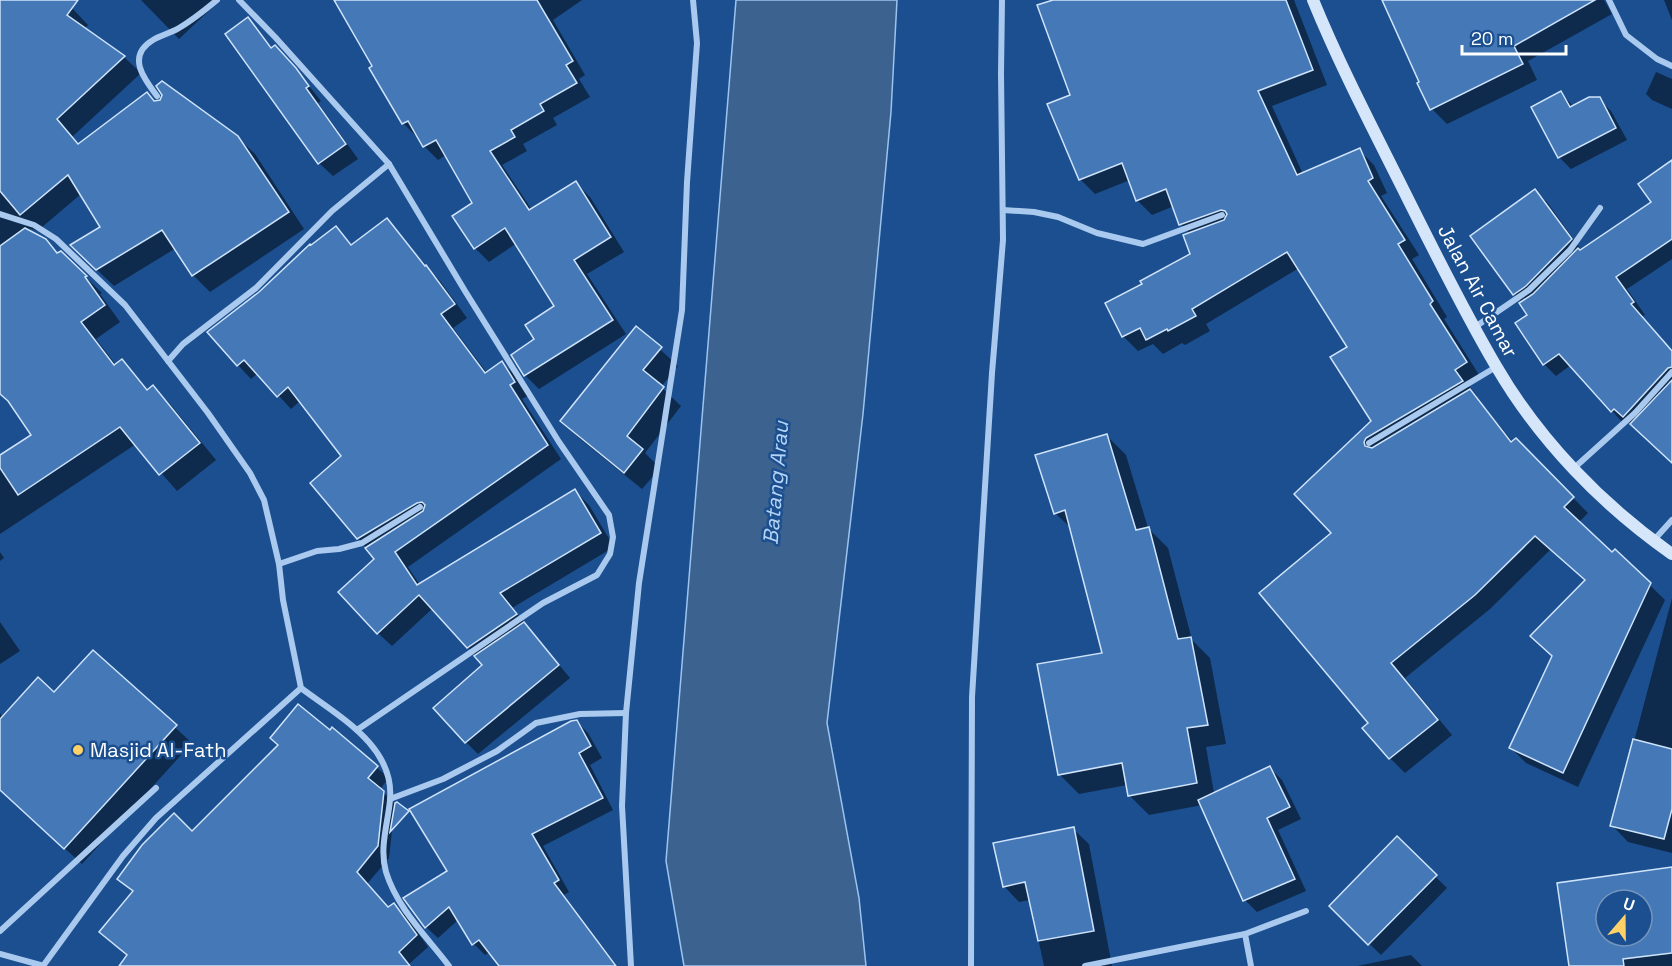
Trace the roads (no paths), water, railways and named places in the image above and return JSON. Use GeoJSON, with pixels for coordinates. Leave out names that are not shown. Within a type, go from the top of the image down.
{"type":"FeatureCollection","features":[{"type":"Feature","properties":{"kind":"main road","name":"Jalan Air Camar"},"geometry":{"type":"LineString","coordinates":[[1313,0],[1333,50],[1443,270],[1496,367],[1531,417],[1573,469],[1616,511],[1672,554]]}},
{"type":"Feature","properties":{"kind":"street"},"geometry":{"type":"LineString","coordinates":[[157,96],[141,74],[140,54],[151,41],[178,29],[217,0]]}},
{"type":"Feature","properties":{"kind":"street"},"geometry":{"type":"LineString","coordinates":[[239,0],[389,164],[559,442],[609,514],[613,537],[610,554],[597,575],[543,603],[357,730]]}},
{"type":"Feature","properties":{"kind":"street"},"geometry":{"type":"LineString","coordinates":[[631,966],[621,806],[626,713],[639,583],[682,310],[687,182],[698,43],[693,0]]}},
{"type":"Feature","properties":{"kind":"street"},"geometry":{"type":"LineString","coordinates":[[971,966],[972,698],[992,373],[1003,240],[1002,0]]}},
{"type":"Feature","properties":{"kind":"street"},"geometry":{"type":"LineString","coordinates":[[1609,0],[1626,35],[1657,59],[1672,66]]}},
{"type":"Feature","properties":{"kind":"street"},"geometry":{"type":"LineString","coordinates":[[168,361],[183,344],[256,288],[332,211],[389,164]]}},
{"type":"Feature","properties":{"kind":"street"},"geometry":{"type":"LineString","coordinates":[[1475,327],[1529,290],[1570,249],[1600,208]]}},
{"type":"Feature","properties":{"kind":"street"},"geometry":{"type":"LineString","coordinates":[[1003,210],[1034,212],[1058,217],[1097,234],[1143,244],[1222,215]]}},
{"type":"Feature","properties":{"kind":"street"},"geometry":{"type":"LineString","coordinates":[[0,214],[34,225],[56,238],[124,305],[250,473],[264,500],[279,564],[283,600],[301,688],[357,730],[377,750],[390,777],[390,799],[384,832],[385,871],[395,894],[449,966]]}},
{"type":"Feature","properties":{"kind":"street"},"geometry":{"type":"LineString","coordinates":[[1370,443],[1496,367]]}},
{"type":"Feature","properties":{"kind":"street"},"geometry":{"type":"LineString","coordinates":[[1573,469],[1635,413],[1672,372]]}},
{"type":"Feature","properties":{"kind":"street"},"geometry":{"type":"LineString","coordinates":[[279,564],[317,551],[339,549],[362,543],[420,507]]}},
{"type":"Feature","properties":{"kind":"street"},"geometry":{"type":"LineString","coordinates":[[1653,541],[1672,520]]}},
{"type":"Feature","properties":{"kind":"street"},"geometry":{"type":"LineString","coordinates":[[0,954],[43,966],[123,856],[156,818],[301,688]]}},
{"type":"Feature","properties":{"kind":"street"},"geometry":{"type":"LineString","coordinates":[[390,799],[461,770],[497,751],[536,723],[580,714],[626,713]]}},
{"type":"Feature","properties":{"kind":"street"},"geometry":{"type":"LineString","coordinates":[[0,931],[156,788]]}},
{"type":"Feature","properties":{"kind":"street"},"geometry":{"type":"LineString","coordinates":[[1085,966],[1245,934],[1306,911]]}},
{"type":"Feature","properties":{"kind":"street"},"geometry":{"type":"LineString","coordinates":[[1245,934],[1251,966]]}},
{"type":"Feature","properties":{"kind":"water","name":"Batang Arau"},"geometry":{"type":"Polygon","coordinates":[[[736,0],[897,0],[891,112],[863,414],[827,723],[859,898],[866,966],[684,966],[666,861],[736,0]]]}},
{"type":"Feature","properties":{"kind":"place","name":"Masjid Al-Fath"},"geometry":{"type":"Point","coordinates":[78,750]}}]}
